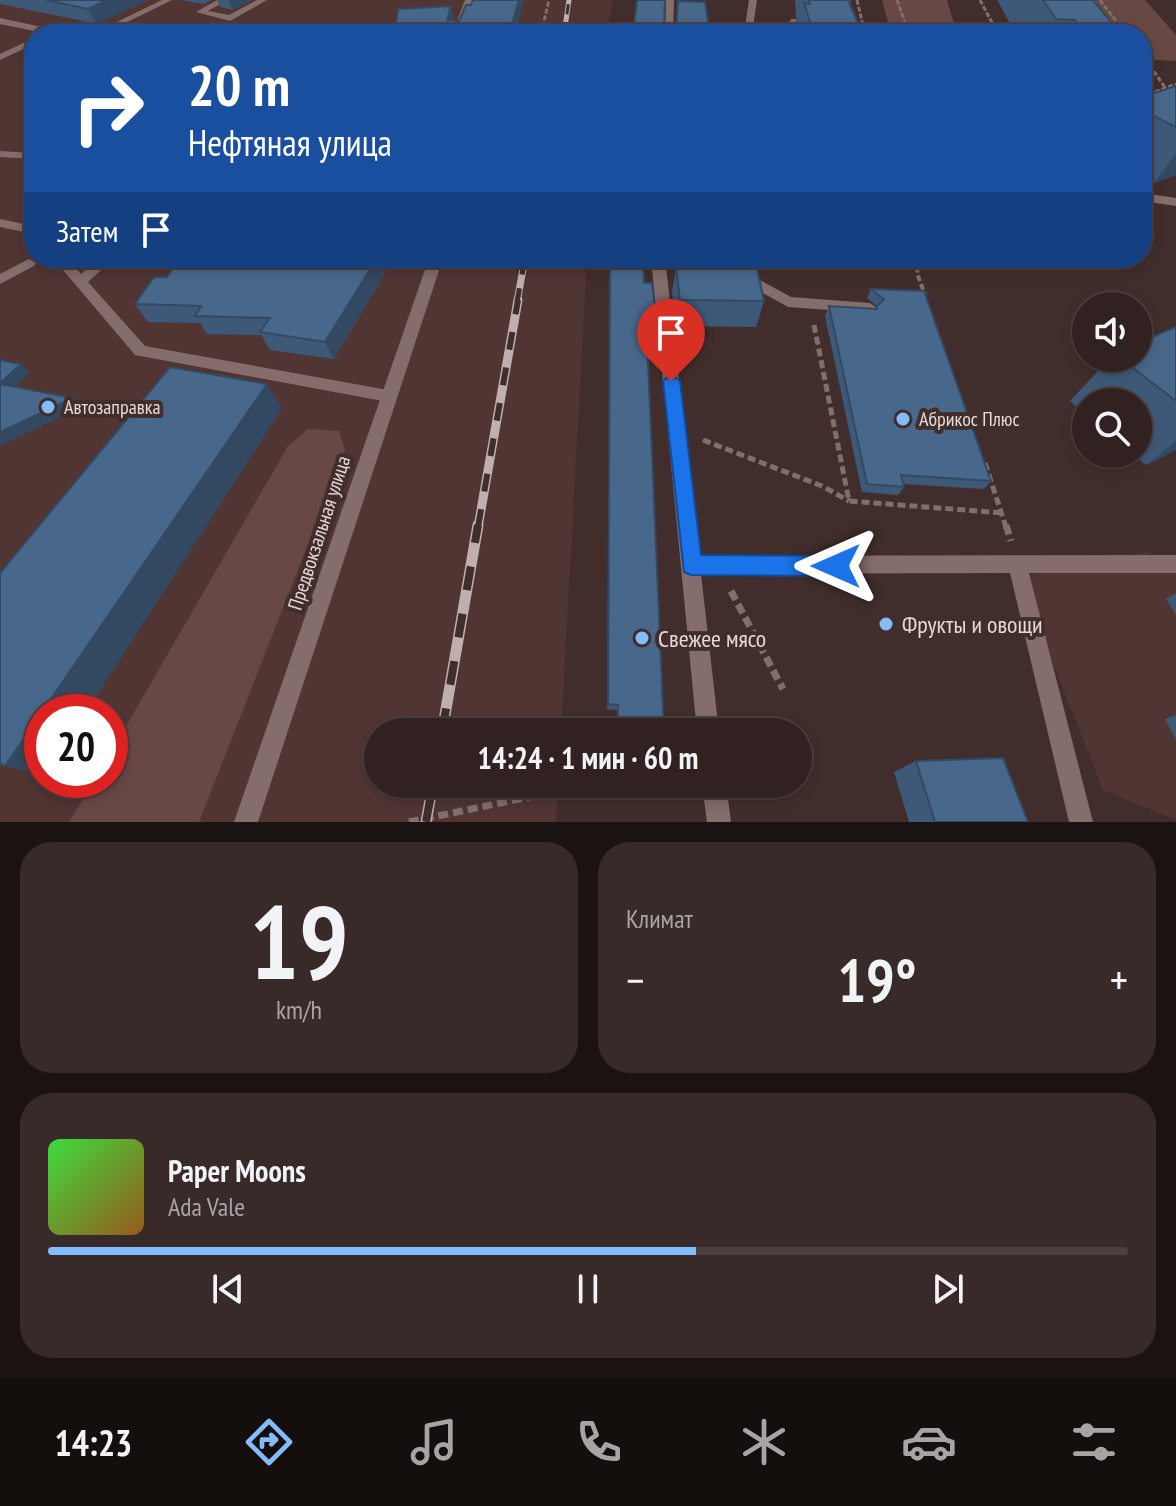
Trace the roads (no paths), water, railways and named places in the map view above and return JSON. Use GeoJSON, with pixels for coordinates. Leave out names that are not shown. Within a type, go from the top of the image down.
{"type":"FeatureCollection","features":[{"type":"Feature","properties":{"kind":"street"},"geometry":{"type":"LineString","coordinates":[[117,24],[168,0]]}},
{"type":"Feature","properties":{"kind":"street"},"geometry":{"type":"LineString","coordinates":[[223,0],[200,12],[230,18],[263,0]]}},
{"type":"Feature","properties":{"kind":"street"},"geometry":{"type":"LineString","coordinates":[[460,24],[469,0]]}},
{"type":"Feature","properties":{"kind":"street"},"geometry":{"type":"LineString","coordinates":[[669,24],[670,0]]}},
{"type":"Feature","properties":{"kind":"street"},"geometry":{"type":"LineString","coordinates":[[749,24],[753,0]]}},
{"type":"Feature","properties":{"kind":"street"},"geometry":{"type":"LineString","coordinates":[[0,21],[24,26]]}},
{"type":"Feature","properties":{"kind":"street"},"geometry":{"type":"LineString","coordinates":[[0,57],[24,46]]}},
{"type":"Feature","properties":{"kind":"street"},"geometry":{"type":"LineString","coordinates":[[0,154],[24,155]]}},
{"type":"Feature","properties":{"kind":"street"},"geometry":{"type":"LineString","coordinates":[[1152,198],[1176,202]]}},
{"type":"Feature","properties":{"kind":"street"},"geometry":{"type":"LineString","coordinates":[[0,223],[24,228]]}},
{"type":"Feature","properties":{"kind":"street"},"geometry":{"type":"LineString","coordinates":[[0,280],[24,266]]}},
{"type":"Feature","properties":{"kind":"street"},"geometry":{"type":"LineString","coordinates":[[69,268],[140,351],[388,396]]}},
{"type":"Feature","properties":{"kind":"street"},"geometry":{"type":"LineString","coordinates":[[81,281],[96,268]]}},
{"type":"Feature","properties":{"kind":"street","name":"Предвокзальная улица"},"geometry":{"type":"LineString","coordinates":[[246,822],[433,268]]}},
{"type":"Feature","properties":{"kind":"street"},"geometry":{"type":"LineString","coordinates":[[659,268],[707,718]]}},
{"type":"Feature","properties":{"kind":"street"},"geometry":{"type":"LineString","coordinates":[[747,268],[750,280],[788,302],[870,308]]}},
{"type":"Feature","properties":{"kind":"street"},"geometry":{"type":"LineString","coordinates":[[1017,564],[1081,822]]}},
{"type":"Feature","properties":{"kind":"street"},"geometry":{"type":"LineString","coordinates":[[691,565],[1176,564]]}},
{"type":"Feature","properties":{"kind":"street"},"geometry":{"type":"LineString","coordinates":[[716,798],[719,822]]}},
{"type":"Feature","properties":{"kind":"railway"},"geometry":{"type":"LineString","coordinates":[[565,24],[569,0]]}},
{"type":"Feature","properties":{"kind":"railway"},"geometry":{"type":"LineString","coordinates":[[517,302],[523,268]]}},
{"type":"Feature","properties":{"kind":"railway"},"geometry":{"type":"LineString","coordinates":[[478,527],[518,300]]}},
{"type":"Feature","properties":{"kind":"railway"},"geometry":{"type":"LineString","coordinates":[[444,718],[478,525]]}},
{"type":"Feature","properties":{"kind":"railway"},"geometry":{"type":"LineString","coordinates":[[426,822],[430,798]]}},
{"type":"Feature","properties":{"kind":"place","name":"Автозаправка"},"geometry":{"type":"Point","coordinates":[48,407]}},
{"type":"Feature","properties":{"kind":"place","name":"Абрикос Плюс"},"geometry":{"type":"Point","coordinates":[903,419]}},
{"type":"Feature","properties":{"kind":"place","name":"Фрукты и овощи"},"geometry":{"type":"Point","coordinates":[886,624]}},
{"type":"Feature","properties":{"kind":"place","name":"Свежее мясо"},"geometry":{"type":"Point","coordinates":[642,638]}}]}
